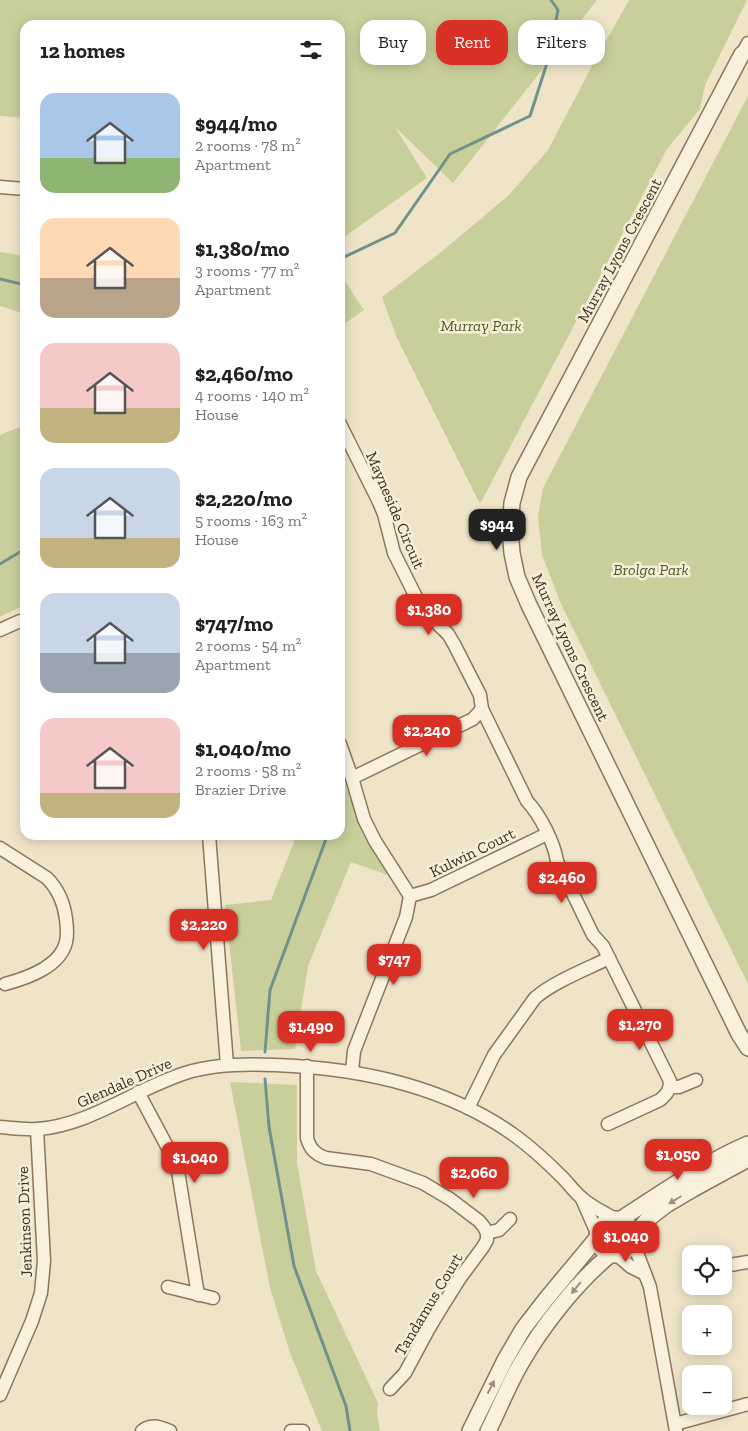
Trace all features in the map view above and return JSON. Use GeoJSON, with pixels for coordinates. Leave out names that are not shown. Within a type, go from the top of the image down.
{"type":"FeatureCollection","features":[{"type":"Feature","properties":{"kind":"street","name":"Murray Lyons Crescent"},"geometry":{"type":"LineString","coordinates":[[745,49],[519,477],[512,503],[510,528],[512,553],[518,577],[529,605],[739,1034],[748,1048]]}},
{"type":"Feature","properties":{"kind":"street"},"geometry":{"type":"LineString","coordinates":[[0,187],[20,189]]}},
{"type":"Feature","properties":{"kind":"street","name":"Mayneside Circuit"},"geometry":{"type":"LineString","coordinates":[[345,434],[381,508],[394,553],[416,597],[427,614],[448,634],[454,644],[480,695],[482,709],[527,801],[534,809],[555,850],[557,861],[593,935],[603,946],[664,1067],[670,1081],[670,1087]]}},
{"type":"Feature","properties":{"kind":"street"},"geometry":{"type":"LineString","coordinates":[[0,630],[20,621]]}},
{"type":"Feature","properties":{"kind":"street"},"geometry":{"type":"LineString","coordinates":[[352,778],[464,724],[482,709]]}},
{"type":"Feature","properties":{"kind":"street"},"geometry":{"type":"LineString","coordinates":[[345,758],[364,819],[375,841],[410,896],[406,917],[354,1052],[352,1072]]}},
{"type":"Feature","properties":{"kind":"street","name":"Kulwin Court"},"geometry":{"type":"LineString","coordinates":[[410,896],[431,890],[547,834]]}},
{"type":"Feature","properties":{"kind":"street"},"geometry":{"type":"LineString","coordinates":[[209,840],[227,1065]]}},
{"type":"Feature","properties":{"kind":"street"},"geometry":{"type":"LineString","coordinates":[[0,848],[47,878],[53,884],[63,901],[67,933],[62,952],[49,965],[24,979],[5,984]]}},
{"type":"Feature","properties":{"kind":"street"},"geometry":{"type":"LineString","coordinates":[[468,1108],[494,1055],[535,998],[547,989],[609,958]]}},
{"type":"Feature","properties":{"kind":"street","name":"Glendale Drive"},"geometry":{"type":"LineString","coordinates":[[0,1126],[37,1129],[79,1120],[158,1083],[191,1072],[227,1065],[307,1066],[352,1072],[438,1094],[488,1118],[538,1153],[582,1199],[618,1219]]}},
{"type":"Feature","properties":{"kind":"street"},"geometry":{"type":"LineString","coordinates":[[307,1066],[307,1138],[313,1151],[319,1156],[371,1164],[423,1183],[450,1199],[479,1221],[487,1233],[499,1230],[510,1219]]}},
{"type":"Feature","properties":{"kind":"street"},"geometry":{"type":"LineString","coordinates":[[608,1124],[660,1100],[667,1094],[670,1087],[680,1087],[696,1080]]}},
{"type":"Feature","properties":{"kind":"street"},"geometry":{"type":"LineString","coordinates":[[138,1092],[177,1165],[198,1295]]}},
{"type":"Feature","properties":{"kind":"street","name":"Jenkinson Drive"},"geometry":{"type":"LineString","coordinates":[[0,1395],[32,1321],[41,1293],[44,1261],[37,1129]]}},
{"type":"Feature","properties":{"kind":"street"},"geometry":{"type":"LineString","coordinates":[[470,1431],[505,1360],[524,1329],[597,1235],[604,1222],[618,1219],[708,1163],[748,1144]]}},
{"type":"Feature","properties":{"kind":"street"},"geometry":{"type":"LineString","coordinates":[[488,1431],[520,1366],[538,1336],[584,1278],[614,1255],[627,1251],[648,1218],[693,1189],[748,1159]]}},
{"type":"Feature","properties":{"kind":"street","name":"Glendale Drive"},"geometry":{"type":"LineString","coordinates":[[582,1199],[597,1235]]}},
{"type":"Feature","properties":{"kind":"street"},"geometry":{"type":"LineString","coordinates":[[618,1219],[630,1226],[650,1287],[675,1428],[748,1404]]}},
{"type":"Feature","properties":{"kind":"street","name":"Tandamus Court"},"geometry":{"type":"LineString","coordinates":[[390,1389],[405,1373],[443,1305],[483,1247],[487,1240],[487,1233]]}},
{"type":"Feature","properties":{"kind":"street"},"geometry":{"type":"LineString","coordinates":[[597,1235],[601,1249],[645,1274]]}},
{"type":"Feature","properties":{"kind":"street"},"geometry":{"type":"LineString","coordinates":[[732,1265],[748,1262]]}},
{"type":"Feature","properties":{"kind":"street"},"geometry":{"type":"LineString","coordinates":[[168,1287],[213,1298]]}},
{"type":"Feature","properties":{"kind":"street"},"geometry":{"type":"LineString","coordinates":[[142,1431],[150,1426],[158,1426],[170,1431]]}},
{"type":"Feature","properties":{"kind":"street"},"geometry":{"type":"LineString","coordinates":[[291,1431],[303,1431]]}},
{"type":"Feature","properties":{"kind":"green space"},"geometry":{"type":"Polygon","coordinates":[[[0,0],[597,0],[581,20],[518,20],[518,65],[546,65],[453,183],[395,127],[427,178],[345,236],[345,20],[20,20],[20,118],[0,116],[0,0]]]}},
{"type":"Feature","properties":{"kind":"green space","name":"Murray Park"},"geometry":{"type":"Polygon","coordinates":[[[629,0],[747,0],[705,85],[700,109],[667,149],[480,504],[397,338],[382,297],[440,253],[509,195],[548,150],[592,65],[605,65],[605,43],[629,0]]]}},
{"type":"Feature","properties":{"kind":"green space","name":"Brolga Park"},"geometry":{"type":"Polygon","coordinates":[[[748,96],[748,984],[561,604],[542,555],[538,517],[543,488],[748,96]]]}},
{"type":"Feature","properties":{"kind":"green space"},"geometry":{"type":"Polygon","coordinates":[[[0,252],[20,255],[20,312],[0,306],[0,252]]]}},
{"type":"Feature","properties":{"kind":"green space"},"geometry":{"type":"Polygon","coordinates":[[[345,282],[364,310],[345,323],[345,282]]]}},
{"type":"Feature","properties":{"kind":"green space"},"geometry":{"type":"Polygon","coordinates":[[[20,427],[20,607],[0,617],[0,435],[20,427]]]}},
{"type":"Feature","properties":{"kind":"green space"},"geometry":{"type":"Polygon","coordinates":[[[345,775],[360,827],[388,875],[351,862],[308,966],[295,1049],[241,1051],[225,905],[271,900],[293,840],[345,840],[345,775]]]}},
{"type":"Feature","properties":{"kind":"green space"},"geometry":{"type":"Polygon","coordinates":[[[230,1082],[297,1085],[297,1163],[316,1271],[378,1403],[377,1413],[380,1431],[322,1431],[290,1353],[270,1288],[230,1082]]]}},
{"type":"Feature","properties":{"kind":"waterway"},"geometry":{"type":"LineString","coordinates":[[345,257],[395,233],[450,154],[530,116],[547,63],[558,10],[551,0]]}},
{"type":"Feature","properties":{"kind":"waterway"},"geometry":{"type":"LineString","coordinates":[[0,279],[20,284]]}},
{"type":"Feature","properties":{"kind":"waterway"},"geometry":{"type":"LineString","coordinates":[[0,564],[20,552]]}},
{"type":"Feature","properties":{"kind":"waterway"},"geometry":{"type":"LineString","coordinates":[[265,1052],[270,990],[326,840]]}},
{"type":"Feature","properties":{"kind":"waterway"},"geometry":{"type":"LineString","coordinates":[[265,1079],[269,1127],[294,1266],[346,1406],[350,1431]]}}]}
